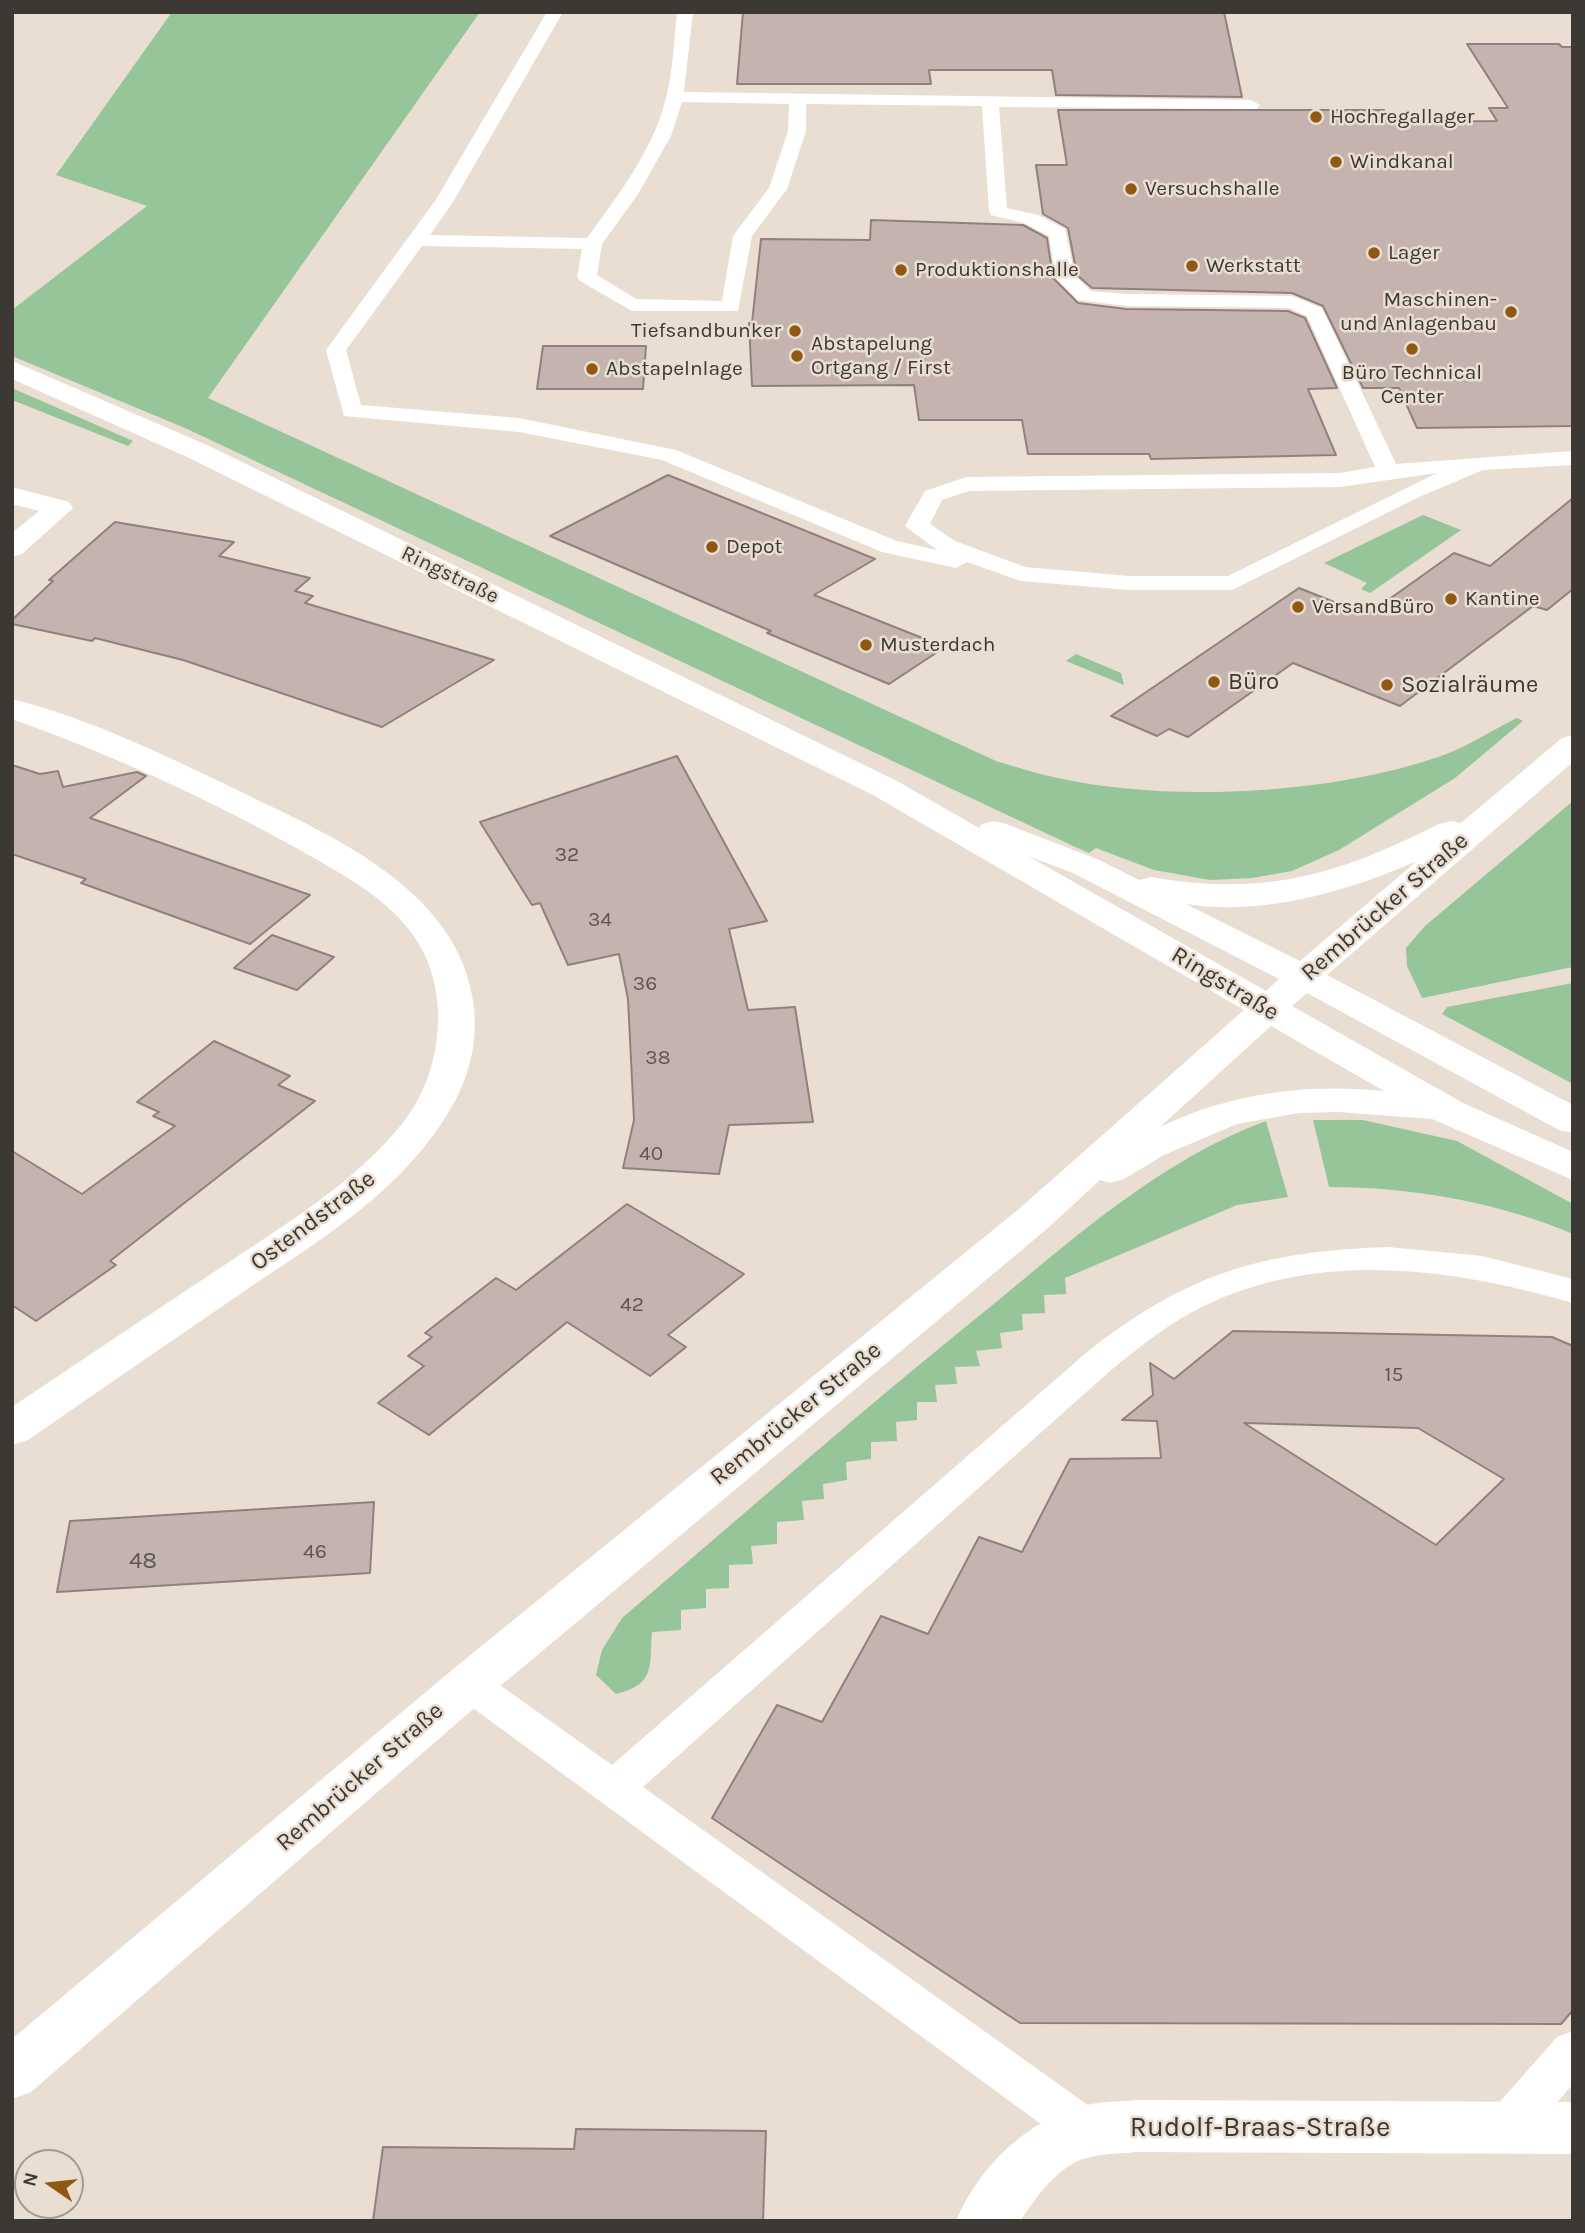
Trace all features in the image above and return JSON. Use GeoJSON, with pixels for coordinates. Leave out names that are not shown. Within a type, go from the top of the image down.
{"type":"FeatureCollection","features":[{"type":"Feature","properties":{"kind":"main road","name":"Ringstraße"},"geometry":{"type":"LineString","coordinates":[[12,369],[197,450],[885,788],[1449,1112],[1573,1167]]}},
{"type":"Feature","properties":{"kind":"main road"},"geometry":{"type":"LineString","coordinates":[[12,495],[59,508],[12,548]]}},
{"type":"Feature","properties":{"kind":"main road","name":"Ostendstraße"},"geometry":{"type":"LineString","coordinates":[[12,709],[170,769],[297,835],[382,887],[426,927],[438,947],[455,1002],[457,1037],[449,1075],[429,1111],[381,1171],[334,1211],[12,1429]]}},
{"type":"Feature","properties":{"kind":"main road","name":"Rembrücker Straße"},"geometry":{"type":"LineString","coordinates":[[12,2074],[469,1684],[1034,1218],[1304,977],[1573,746]]}},
{"type":"Feature","properties":{"kind":"main road","name":"Ringstraße"},"geometry":{"type":"LineString","coordinates":[[885,788],[1085,866],[1304,977],[1573,1121]]}},
{"type":"Feature","properties":{"kind":"main road"},"geometry":{"type":"LineString","coordinates":[[1085,866],[1153,888],[1202,896],[1275,895],[1322,886],[1362,873],[1435,840],[1509,800]]}},
{"type":"Feature","properties":{"kind":"main road"},"geometry":{"type":"LineString","coordinates":[[1034,1218],[1118,1165],[1196,1125],[1245,1107],[1288,1100],[1335,1099],[1449,1112]]}},
{"type":"Feature","properties":{"kind":"main road","name":"Rudolf-Braas-Straße"},"geometry":{"type":"LineString","coordinates":[[985,2221],[1018,2177],[1045,2148],[1087,2131],[1136,2126],[1573,2128]]}},
{"type":"Feature","properties":{"kind":"lane"},"geometry":{"type":"LineString","coordinates":[[555,12],[444,202],[336,350],[352,411],[519,425],[668,455],[890,547],[1021,574],[1129,583],[1232,583],[1468,466]]}},
{"type":"Feature","properties":{"kind":"lane"},"geometry":{"type":"LineString","coordinates":[[685,12],[675,97],[662,136],[629,194],[592,244],[587,277],[632,305],[731,307],[743,236],[778,189],[797,131],[798,99]]}},
{"type":"Feature","properties":{"kind":"lane"},"geometry":{"type":"LineString","coordinates":[[675,97],[1251,105]]}},
{"type":"Feature","properties":{"kind":"lane"},"geometry":{"type":"LineString","coordinates":[[990,101],[998,211],[1031,219],[1058,233],[1066,278],[1085,296],[1126,300],[1292,302],[1315,312],[1388,471]]}},
{"type":"Feature","properties":{"kind":"lane"},"geometry":{"type":"LineString","coordinates":[[416,240],[592,244]]}},
{"type":"Feature","properties":{"kind":"lane"},"geometry":{"type":"LineString","coordinates":[[1021,574],[947,546],[917,526],[933,496],[966,484],[1340,480],[1388,471],[1573,458]]}},
{"type":"Feature","properties":{"kind":"lane"},"geometry":{"type":"LineString","coordinates":[[614,1788],[1098,1362],[1139,1329],[1202,1293],[1267,1271],[1334,1260],[1421,1257],[1521,1273],[1573,1291]]}},
{"type":"Feature","properties":{"kind":"lane"},"geometry":{"type":"LineString","coordinates":[[469,1684],[1087,2131]]}},
{"type":"Feature","properties":{"kind":"lane"},"geometry":{"type":"LineString","coordinates":[[1507,2127],[1573,2050]]}},
{"type":"Feature","properties":{"kind":"green space"},"geometry":{"type":"Polygon","coordinates":[[[172,12],[480,12],[208,398],[996,761],[1058,778],[1102,786],[1200,792],[1302,786],[1398,769],[1451,752],[1517,718],[1523,721],[1455,778],[1339,850],[1292,871],[1252,878],[1210,880],[1154,870],[1096,848],[1089,853],[1071,845],[185,428],[12,356],[12,310],[147,206],[56,175],[172,12]]]}},
{"type":"Feature","properties":{"kind":"green space"},"geometry":{"type":"Polygon","coordinates":[[[12,388],[133,441],[128,446],[12,400],[12,388]]]}},
{"type":"Feature","properties":{"kind":"green space"},"geometry":{"type":"Polygon","coordinates":[[[1423,515],[1461,530],[1370,593],[1361,589],[1367,583],[1324,563],[1423,515]]]}},
{"type":"Feature","properties":{"kind":"green space"},"geometry":{"type":"Polygon","coordinates":[[[1076,654],[1121,673],[1124,685],[1066,661],[1076,654]]]}},
{"type":"Feature","properties":{"kind":"green space"},"geometry":{"type":"Polygon","coordinates":[[[1573,801],[1573,967],[1422,998],[1407,966],[1406,948],[1425,926],[1573,801]]]}},
{"type":"Feature","properties":{"kind":"green space"},"geometry":{"type":"Polygon","coordinates":[[[1573,983],[1573,1084],[1442,1014],[1447,1007],[1573,983]]]}},
{"type":"Feature","properties":{"kind":"green space"},"geometry":{"type":"Polygon","coordinates":[[[1313,1120],[1363,1120],[1457,1141],[1573,1204],[1573,1234],[1515,1213],[1454,1198],[1391,1190],[1329,1187],[1313,1120]]]}},
{"type":"Feature","properties":{"kind":"green space"},"geometry":{"type":"Polygon","coordinates":[[[1266,1121],[1288,1197],[1237,1205],[1065,1278],[1066,1294],[1044,1295],[1045,1313],[1022,1314],[1023,1330],[1000,1333],[1002,1348],[976,1351],[980,1366],[955,1367],[957,1384],[935,1385],[937,1402],[917,1402],[917,1420],[896,1422],[897,1441],[871,1442],[871,1459],[846,1462],[847,1480],[823,1484],[824,1499],[802,1501],[804,1520],[777,1522],[777,1544],[751,1546],[753,1564],[729,1565],[729,1588],[706,1589],[706,1608],[681,1610],[681,1630],[652,1632],[648,1672],[638,1685],[616,1694],[596,1675],[602,1650],[622,1618],[901,1380],[1123,1200],[1192,1156],[1266,1121]]]}},
{"type":"Feature","properties":{"kind":"building"},"geometry":{"type":"Polygon","coordinates":[[[743,12],[1224,12],[1242,97],[1056,95],[1052,70],[929,70],[931,84],[737,84],[743,12]]]}},
{"type":"Feature","properties":{"kind":"building"},"geometry":{"type":"Polygon","coordinates":[[[1467,44],[1559,44],[1562,47],[1573,47],[1573,426],[1417,428],[1399,388],[1363,388],[1323,306],[1292,293],[1092,288],[1077,275],[1068,228],[1043,214],[1036,165],[1067,165],[1058,110],[1384,110],[1390,122],[1497,121],[1489,108],[1508,108],[1467,44]]]}},
{"type":"Feature","properties":{"kind":"building"},"geometry":{"type":"Polygon","coordinates":[[[871,220],[1023,225],[1047,238],[1053,278],[1078,303],[1126,309],[1288,311],[1305,318],[1337,388],[1308,389],[1336,455],[1151,459],[1149,454],[1028,454],[1022,420],[919,420],[914,385],[752,386],[749,323],[752,323],[761,239],[870,240],[871,220]]]}},
{"type":"Feature","properties":{"kind":"building","name":"Abstapelnlage"},"geometry":{"type":"Polygon","coordinates":[[[543,346],[646,346],[643,389],[537,389],[543,346]]]}},
{"type":"Feature","properties":{"kind":"building","name":"Depot"},"geometry":{"type":"Polygon","coordinates":[[[668,475],[875,559],[814,595],[945,647],[889,684],[550,536],[668,475]]]}},
{"type":"Feature","properties":{"kind":"building"},"geometry":{"type":"Polygon","coordinates":[[[1573,498],[1573,589],[1547,610],[1533,606],[1400,706],[1293,663],[1188,737],[1169,729],[1157,736],[1111,716],[1299,588],[1367,615],[1454,553],[1490,566],[1573,498]]]}},
{"type":"Feature","properties":{"kind":"building"},"geometry":{"type":"Polygon","coordinates":[[[115,522],[234,542],[219,556],[310,578],[295,591],[313,596],[305,603],[494,660],[382,727],[183,660],[95,638],[92,641],[12,624],[12,620],[53,581],[49,580],[115,522]]]}},
{"type":"Feature","properties":{"kind":"building"},"geometry":{"type":"Polygon","coordinates":[[[677,756],[767,921],[729,929],[748,1010],[795,1007],[813,1122],[729,1125],[719,1174],[623,1168],[634,1120],[628,999],[619,954],[568,965],[540,903],[532,905],[480,822],[677,756]]]}},
{"type":"Feature","properties":{"kind":"building"},"geometry":{"type":"Polygon","coordinates":[[[12,765],[40,774],[58,771],[63,787],[137,772],[146,776],[90,818],[310,895],[250,944],[81,883],[86,879],[12,854],[12,765]]]}},
{"type":"Feature","properties":{"kind":"building"},"geometry":{"type":"Polygon","coordinates":[[[272,935],[334,957],[297,990],[234,968],[272,935]]]}},
{"type":"Feature","properties":{"kind":"building"},"geometry":{"type":"Polygon","coordinates":[[[214,1041],[290,1076],[278,1085],[315,1101],[110,1261],[116,1265],[36,1321],[12,1305],[12,1151],[82,1194],[175,1126],[153,1116],[159,1112],[137,1102],[214,1041]]]}},
{"type":"Feature","properties":{"kind":"building"},"geometry":{"type":"Polygon","coordinates":[[[627,1204],[744,1274],[668,1335],[686,1347],[650,1376],[567,1322],[429,1435],[378,1403],[424,1366],[408,1356],[432,1337],[425,1333],[496,1278],[516,1290],[627,1204]]]}},
{"type":"Feature","properties":{"kind":"building"},"geometry":{"type":"Polygon","coordinates":[[[1233,1331],[1552,1337],[1573,1346],[1573,2010],[1561,2024],[1020,2023],[712,1818],[777,1705],[822,1722],[881,1616],[928,1634],[979,1537],[1022,1552],[1070,1459],[1161,1458],[1157,1421],[1122,1420],[1153,1395],[1150,1363],[1174,1379],[1233,1331]],[[1244,1423],[1436,1545],[1504,1479],[1418,1428],[1244,1423]]]}},
{"type":"Feature","properties":{"kind":"building"},"geometry":{"type":"Polygon","coordinates":[[[374,1502],[370,1573],[57,1592],[70,1521],[374,1502]]]}},
{"type":"Feature","properties":{"kind":"building"},"geometry":{"type":"Polygon","coordinates":[[[576,2129],[766,2131],[763,2221],[373,2221],[383,2147],[574,2149],[576,2129]]]}},
{"type":"Feature","properties":{"kind":"place","name":"Hochregallager"},"geometry":{"type":"Point","coordinates":[1316,117]}},
{"type":"Feature","properties":{"kind":"place","name":"Windkanal"},"geometry":{"type":"Point","coordinates":[1336,162]}},
{"type":"Feature","properties":{"kind":"place","name":"Versuchshalle"},"geometry":{"type":"Point","coordinates":[1131,189]}},
{"type":"Feature","properties":{"kind":"place","name":"Lager"},"geometry":{"type":"Point","coordinates":[1374,253]}},
{"type":"Feature","properties":{"kind":"place","name":"Werkstatt"},"geometry":{"type":"Point","coordinates":[1192,266]}},
{"type":"Feature","properties":{"kind":"place","name":"Produktionshalle"},"geometry":{"type":"Point","coordinates":[901,270]}},
{"type":"Feature","properties":{"kind":"place","name":"Maschinen- und Anlagenbau"},"geometry":{"type":"Point","coordinates":[1511,312]}},
{"type":"Feature","properties":{"kind":"place","name":"Tiefsandbunker"},"geometry":{"type":"Point","coordinates":[795,331]}},
{"type":"Feature","properties":{"kind":"place","name":"Büro Technical Center"},"geometry":{"type":"Point","coordinates":[1412,349]}},
{"type":"Feature","properties":{"kind":"place","name":"Abstapelung Ortgang / First"},"geometry":{"type":"Point","coordinates":[797,356]}},
{"type":"Feature","properties":{"kind":"place","name":"Abstapelnlage"},"geometry":{"type":"Point","coordinates":[592,369]}},
{"type":"Feature","properties":{"kind":"place","name":"Depot"},"geometry":{"type":"Point","coordinates":[712,547]}},
{"type":"Feature","properties":{"kind":"place","name":"Kantine"},"geometry":{"type":"Point","coordinates":[1451,599]}},
{"type":"Feature","properties":{"kind":"place","name":"VersandBüro"},"geometry":{"type":"Point","coordinates":[1298,607]}},
{"type":"Feature","properties":{"kind":"place","name":"Musterdach"},"geometry":{"type":"Point","coordinates":[866,645]}},
{"type":"Feature","properties":{"kind":"place","name":"Büro"},"geometry":{"type":"Point","coordinates":[1214,682]}},
{"type":"Feature","properties":{"kind":"place","name":"Sozialräume"},"geometry":{"type":"Point","coordinates":[1387,685]}}]}
